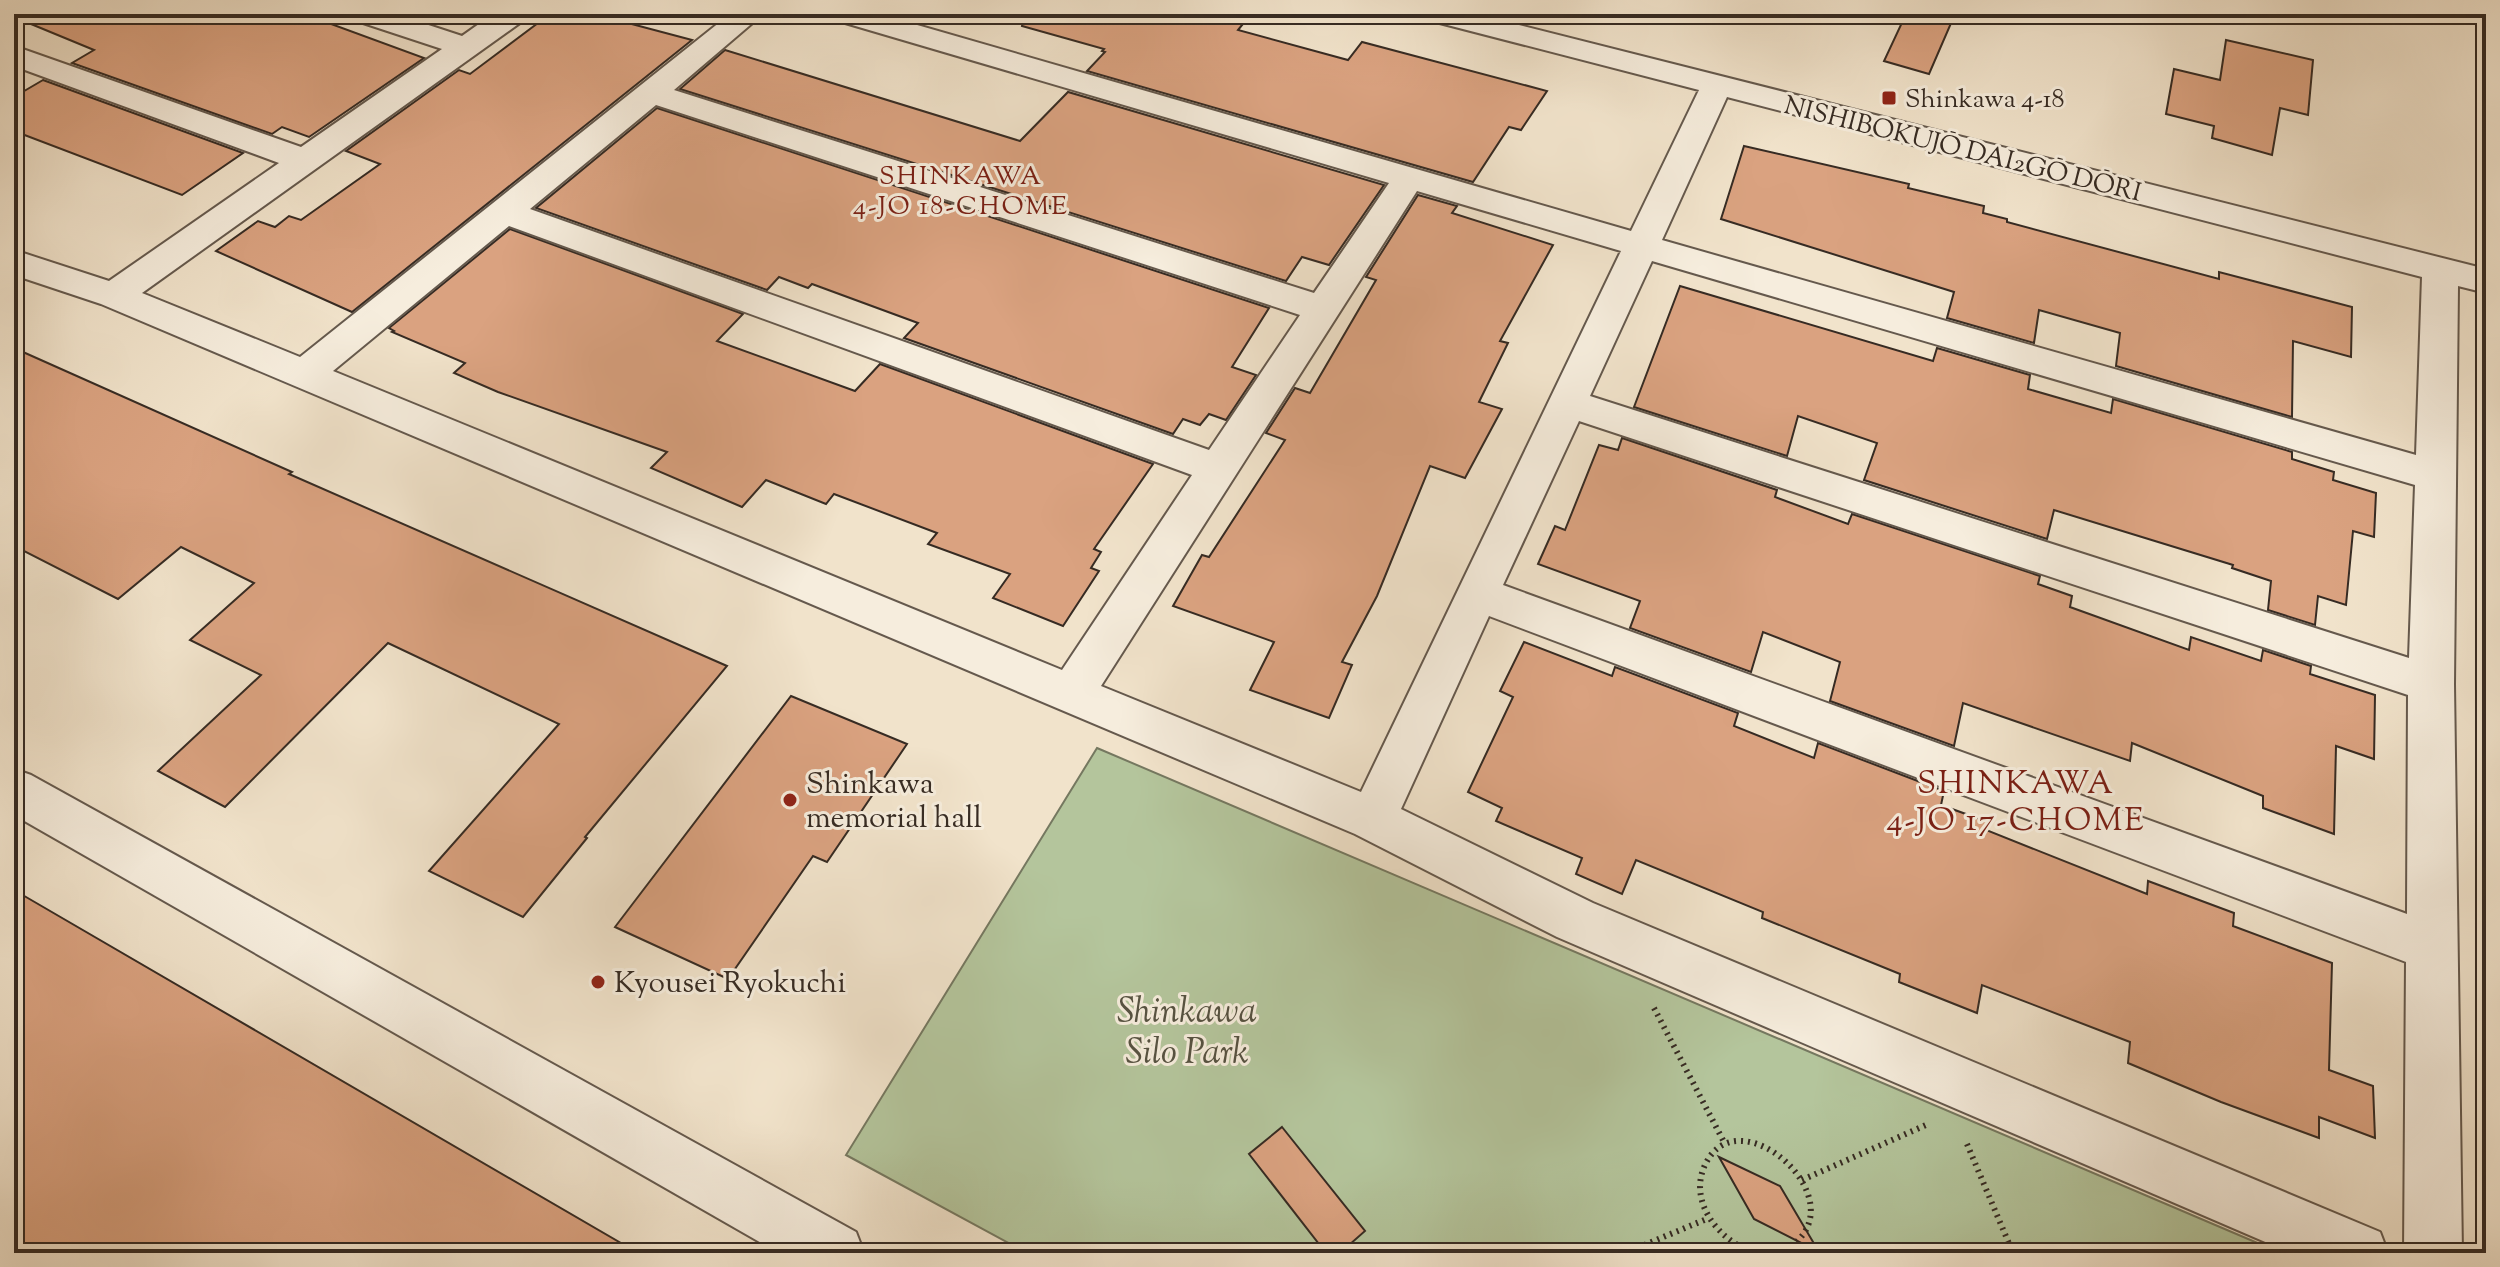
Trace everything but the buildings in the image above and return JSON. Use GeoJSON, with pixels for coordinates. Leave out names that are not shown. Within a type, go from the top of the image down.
{"type":"FeatureCollection","features":[{"type":"Feature","properties":{"kind":"street"},"geometry":{"type":"LineString","coordinates":[[365,14],[466,47]]}},
{"type":"Feature","properties":{"kind":"street"},"geometry":{"type":"LineString","coordinates":[[114,295],[513,14]]}},
{"type":"Feature","properties":{"kind":"street"},"geometry":{"type":"LineString","coordinates":[[306,373],[748,14]]}},
{"type":"Feature","properties":{"kind":"street"},"geometry":{"type":"LineString","coordinates":[[846,14],[2434,475]]}},
{"type":"Feature","properties":{"kind":"street","name":"NISHIBOKUJŌ DAI2GŌ DŌRI"},"geometry":{"type":"LineString","coordinates":[[1439,14],[2486,281]]}},
{"type":"Feature","properties":{"kind":"street"},"geometry":{"type":"LineString","coordinates":[[14,55],[304,160]]}},
{"type":"Feature","properties":{"kind":"street"},"geometry":{"type":"LineString","coordinates":[[1372,819],[1717,85]]}},
{"type":"Feature","properties":{"kind":"street"},"geometry":{"type":"LineString","coordinates":[[650,93],[1323,309]]}},
{"type":"Feature","properties":{"kind":"street"},"geometry":{"type":"LineString","coordinates":[[1072,692],[1410,176]]}},
{"type":"Feature","properties":{"kind":"street"},"geometry":{"type":"LineString","coordinates":[[504,212],[1219,469]]}},
{"type":"Feature","properties":{"kind":"street"},"geometry":{"type":"LineString","coordinates":[[14,262],[114,295],[306,373],[1072,692],[1372,819],[1575,920],[2359,1253]]}},
{"type":"Feature","properties":{"kind":"street"},"geometry":{"type":"LineString","coordinates":[[2433,1253],[2431,684],[2440,270]]}},
{"type":"Feature","properties":{"kind":"street"},"geometry":{"type":"LineString","coordinates":[[1568,403],[2431,684]]}},
{"type":"Feature","properties":{"kind":"street"},"geometry":{"type":"LineString","coordinates":[[1478,594],[2433,948]]}},
{"type":"Feature","properties":{"kind":"street"},"geometry":{"type":"LineString","coordinates":[[14,790],[835,1253]]}},
{"type":"Feature","properties":{"kind":"path"},"geometry":{"type":"LineString","coordinates":[[1658,998],[1654,1008],[1725,1144]]}},
{"type":"Feature","properties":{"kind":"path"},"geometry":{"type":"LineString","coordinates":[[1802,1180],[1940,1119]]}},
{"type":"Feature","properties":{"kind":"path"},"geometry":{"type":"LineString","coordinates":[[1966,1140],[2013,1253]]}},
{"type":"Feature","properties":{"kind":"path"},"geometry":{"type":"LineString","coordinates":[[1756,1253],[1734,1244],[1709,1218],[1701,1200],[1703,1165],[1725,1144],[1751,1142],[1776,1150],[1791,1163],[1802,1180],[1810,1214],[1806,1230],[1784,1252],[1772,1253]]}},
{"type":"Feature","properties":{"kind":"path"},"geometry":{"type":"LineString","coordinates":[[1625,1253],[1709,1218]]}},
{"type":"Feature","properties":{"kind":"green space","name":"Shinkawa Silo Park"},"geometry":{"type":"Polygon","coordinates":[[[1097,748],[2281,1253],[1027,1253],[846,1155],[1097,748]]]}},
{"type":"Feature","properties":{"kind":"place","name":"Shinkawa 4-18"},"geometry":{"type":"Point","coordinates":[1889,98]}},
{"type":"Feature","properties":{"kind":"place","name":"Shinkawa memorial hall"},"geometry":{"type":"Point","coordinates":[790,800]}},
{"type":"Feature","properties":{"kind":"place","name":"Kyousei Ryokuchi"},"geometry":{"type":"Point","coordinates":[598,982]}},
{"type":"Feature","properties":{"kind":"district","name":"SHINKAWA 4-JO 18-CHOME"},"geometry":{"type":"Point","coordinates":[961,190]}},
{"type":"Feature","properties":{"kind":"district","name":"SHINKAWA 4-JO 17-CHOME"},"geometry":{"type":"Point","coordinates":[2016,800]}}]}
